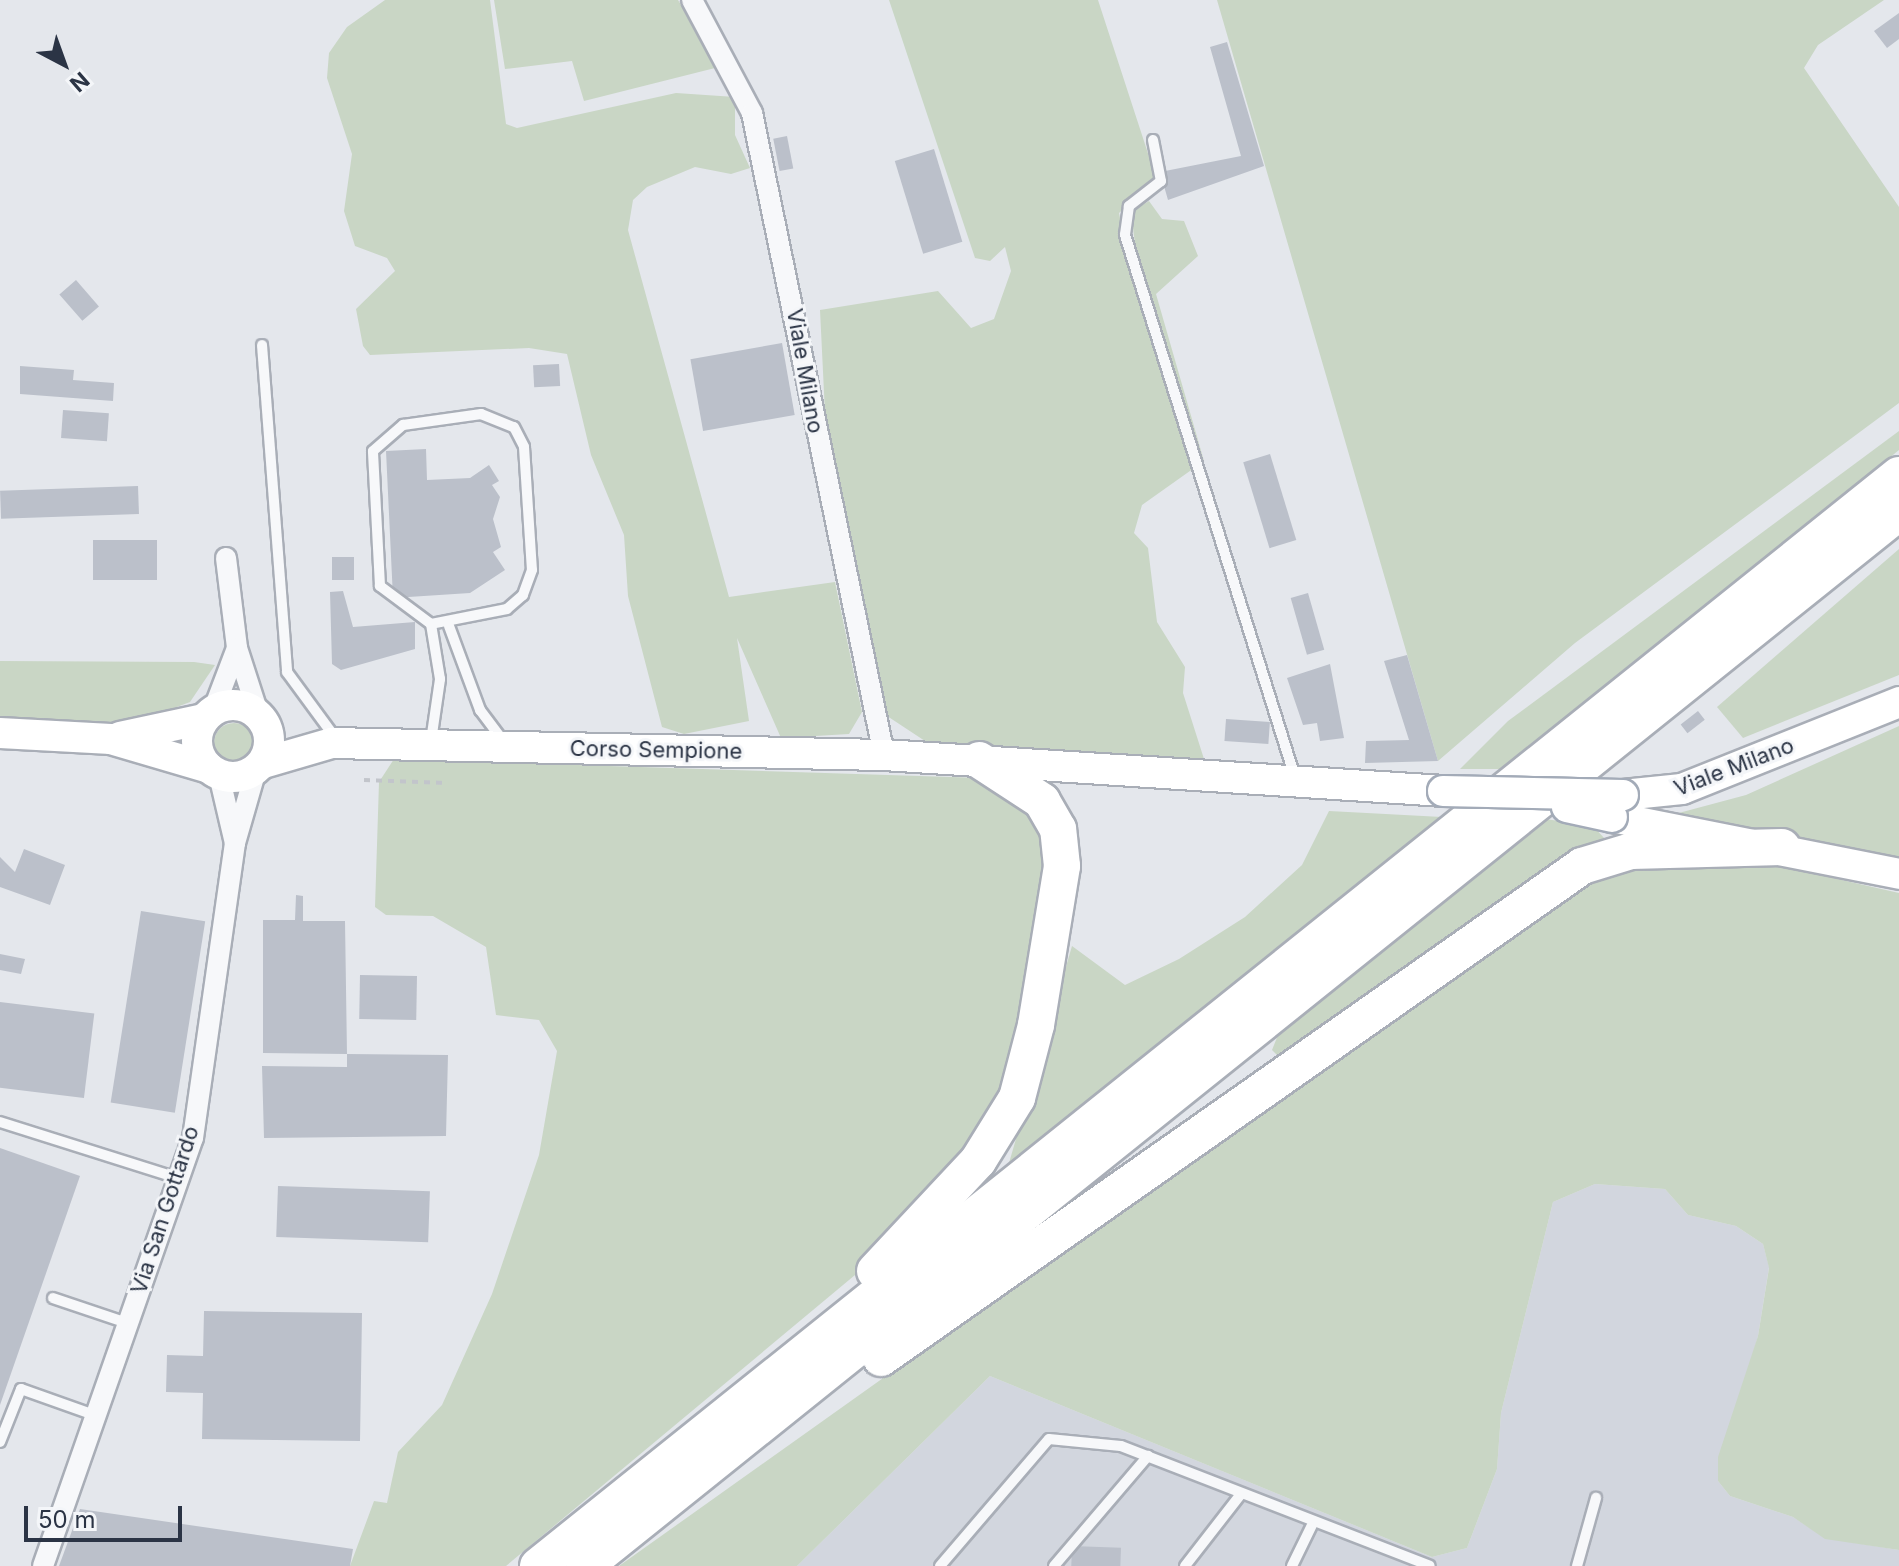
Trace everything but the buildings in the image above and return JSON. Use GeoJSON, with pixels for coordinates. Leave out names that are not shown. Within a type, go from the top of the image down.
{"type":"FeatureCollection","features":[{"type":"Feature","properties":{"kind":"highway"},"geometry":{"type":"LineString","coordinates":[[688,1465],[1899,475]]}},
{"type":"Feature","properties":{"kind":"highway"},"geometry":{"type":"LineString","coordinates":[[538,1566],[688,1465],[1899,512]]}},
{"type":"Feature","properties":{"kind":"highway"},"geometry":{"type":"LineString","coordinates":[[585,1566],[688,1465],[926,1220],[978,1161],[1017,1098],[1062,866],[1058,829],[1042,801],[979,760]]}},
{"type":"Feature","properties":{"kind":"highway"},"geometry":{"type":"LineString","coordinates":[[688,1465],[852,1378],[1582,866],[1631,851],[1782,847]]}},
{"type":"Feature","properties":{"kind":"main road","name":"Viale Milano"},"geometry":{"type":"LineString","coordinates":[[1617,806],[1690,786],[1899,702]]}},
{"type":"Feature","properties":{"kind":"main road"},"geometry":{"type":"LineString","coordinates":[[0,733],[111,739],[214,772],[260,766],[269,733],[258,713],[236,704],[208,715],[111,739]]}},
{"type":"Feature","properties":{"kind":"main road","name":"Corso Sempione"},"geometry":{"type":"LineString","coordinates":[[258,713],[336,743]]}},
{"type":"Feature","properties":{"kind":"main road"},"geometry":{"type":"LineString","coordinates":[[208,715],[198,749],[214,772]]}},
{"type":"Feature","properties":{"kind":"main road","name":"Corso Sempione"},"geometry":{"type":"LineString","coordinates":[[260,766],[336,743],[884,755],[979,760]]}},
{"type":"Feature","properties":{"kind":"main road","name":"Viale Milano"},"geometry":{"type":"LineString","coordinates":[[979,760],[1296,780],[1617,806],[1899,874]]}},
{"type":"Feature","properties":{"kind":"street","name":"Viale Milano"},"geometry":{"type":"LineString","coordinates":[[692,0],[752,113],[884,755]]}},
{"type":"Feature","properties":{"kind":"street"},"geometry":{"type":"LineString","coordinates":[[226,558],[237,648],[258,713]]}},
{"type":"Feature","properties":{"kind":"street"},"geometry":{"type":"LineString","coordinates":[[208,715],[237,648]]}},
{"type":"Feature","properties":{"kind":"street","name":"Via San Gottardo"},"geometry":{"type":"LineString","coordinates":[[43,1566],[193,1138],[235,843],[260,766]]}},
{"type":"Feature","properties":{"kind":"street","name":"Via San Gottardo"},"geometry":{"type":"LineString","coordinates":[[214,772],[235,843]]}},
{"type":"Feature","properties":{"kind":"lane"},"geometry":{"type":"LineString","coordinates":[[1153,140],[1161,181],[1129,206],[1125,235],[1296,780]]}},
{"type":"Feature","properties":{"kind":"lane"},"geometry":{"type":"LineString","coordinates":[[262,345],[287,672],[336,743]]}},
{"type":"Feature","properties":{"kind":"lane"},"geometry":{"type":"LineString","coordinates":[[481,414],[514,427],[524,447],[532,570],[523,595],[507,609],[449,626],[431,624],[380,586],[373,451],[403,425],[481,414]]}},
{"type":"Feature","properties":{"kind":"lane"},"geometry":{"type":"LineString","coordinates":[[430,746],[440,679],[431,624]]}},
{"type":"Feature","properties":{"kind":"lane"},"geometry":{"type":"LineString","coordinates":[[449,626],[480,710],[506,746]]}},
{"type":"Feature","properties":{"kind":"lane"},"geometry":{"type":"LineString","coordinates":[[0,1122],[178,1178]]}},
{"type":"Feature","properties":{"kind":"lane"},"geometry":{"type":"LineString","coordinates":[[53,1298],[127,1323]]}},
{"type":"Feature","properties":{"kind":"lane"},"geometry":{"type":"LineString","coordinates":[[0,1442],[21,1389],[94,1415]]}},
{"type":"Feature","properties":{"kind":"lane"},"geometry":{"type":"LineString","coordinates":[[940,1566],[1049,1439],[1121,1446],[1415,1563],[1430,1566]]}},
{"type":"Feature","properties":{"kind":"lane"},"geometry":{"type":"LineString","coordinates":[[1054,1566],[1148,1456]]}},
{"type":"Feature","properties":{"kind":"lane"},"geometry":{"type":"LineString","coordinates":[[1185,1566],[1241,1494]]}},
{"type":"Feature","properties":{"kind":"lane"},"geometry":{"type":"LineString","coordinates":[[1577,1566],[1596,1498]]}},
{"type":"Feature","properties":{"kind":"lane"},"geometry":{"type":"LineString","coordinates":[[1292,1566],[1313,1523]]}},
{"type":"Feature","properties":{"kind":"path"},"geometry":{"type":"LineString","coordinates":[[364,780],[447,783]]}},
{"type":"Feature","properties":{"kind":"shaded area"},"geometry":{"type":"Polygon","coordinates":[[[1595,1184],[1665,1189],[1688,1215],[1736,1226],[1763,1244],[1769,1267],[1758,1336],[1718,1481],[1730,1496],[1793,1517],[1825,1538],[1899,1550],[1899,1566],[797,1566],[990,1376],[1432,1557],[1467,1548],[1497,1469],[1501,1413],[1553,1202],[1595,1184]]]}},
{"type":"Feature","properties":{"kind":"green space"},"geometry":{"type":"Polygon","coordinates":[[[385,0],[490,0],[506,124],[517,128],[676,93],[735,97],[735,135],[750,168],[731,174],[695,167],[647,187],[633,200],[628,230],[729,597],[835,582],[862,712],[849,734],[781,738],[737,638],[749,721],[684,734],[662,727],[628,596],[624,535],[591,455],[567,354],[529,348],[370,355],[363,346],[356,309],[395,271],[387,258],[355,246],[344,211],[352,154],[327,78],[329,53],[347,27],[385,0]]]}},
{"type":"Feature","properties":{"kind":"green space"},"geometry":{"type":"Polygon","coordinates":[[[494,0],[678,0],[719,67],[584,101],[572,61],[505,69],[494,0]]]}},
{"type":"Feature","properties":{"kind":"green space"},"geometry":{"type":"Polygon","coordinates":[[[889,0],[1098,0],[1156,178],[1119,213],[1129,262],[1137,260],[1131,212],[1149,201],[1162,219],[1184,221],[1198,256],[1156,294],[1204,461],[1142,505],[1134,533],[1148,548],[1157,622],[1185,667],[1183,693],[1204,759],[925,741],[881,712],[825,413],[820,310],[938,291],[971,328],[994,319],[1011,271],[1005,247],[990,261],[975,258],[889,0]]]}},
{"type":"Feature","properties":{"kind":"green space"},"geometry":{"type":"Polygon","coordinates":[[[1217,0],[1884,0],[1818,45],[1804,68],[1899,207],[1899,403],[1575,643],[1438,761],[1217,0]]]}},
{"type":"Feature","properties":{"kind":"green space"},"geometry":{"type":"Polygon","coordinates":[[[1899,431],[1899,450],[1508,769],[1460,769],[1508,721],[1899,431]]]}},
{"type":"Feature","properties":{"kind":"green space"},"geometry":{"type":"Polygon","coordinates":[[[1899,549],[1899,675],[1743,738],[1717,707],[1899,549]]]}},
{"type":"Feature","properties":{"kind":"green space"},"geometry":{"type":"Polygon","coordinates":[[[0,661],[194,662],[215,665],[190,702],[129,725],[0,724],[0,661]]]}},
{"type":"Feature","properties":{"kind":"green space"},"geometry":{"type":"Polygon","coordinates":[[[234,723],[248,729],[254,743],[248,757],[234,763],[220,757],[214,743],[220,729],[234,723]]]}},
{"type":"Feature","properties":{"kind":"green space"},"geometry":{"type":"Polygon","coordinates":[[[1899,726],[1899,861],[1675,814],[1746,795],[1899,726]]]}},
{"type":"Feature","properties":{"kind":"green space"},"geometry":{"type":"Polygon","coordinates":[[[394,759],[982,778],[1011,788],[1051,842],[1013,1088],[891,1245],[506,1566],[350,1566],[374,1501],[387,1503],[398,1452],[442,1405],[492,1294],[539,1155],[557,1051],[539,1020],[496,1015],[486,947],[433,916],[386,915],[375,907],[379,782],[394,759]]]}},
{"type":"Feature","properties":{"kind":"green space"},"geometry":{"type":"Polygon","coordinates":[[[1329,811],[1442,817],[1009,1163],[1072,946],[1125,985],[1179,959],[1245,917],[1302,865],[1329,811]]]}},
{"type":"Feature","properties":{"kind":"green space"},"geometry":{"type":"Polygon","coordinates":[[[1544,819],[1592,825],[1606,840],[1508,894],[1280,1058],[1272,1050],[1280,1030],[1544,819]]]}},
{"type":"Feature","properties":{"kind":"green space"},"geometry":{"type":"Polygon","coordinates":[[[1740,857],[1899,893],[1899,1550],[1825,1539],[1793,1517],[1730,1496],[1718,1481],[1718,1457],[1758,1336],[1769,1268],[1763,1244],[1736,1226],[1688,1215],[1665,1189],[1595,1184],[1553,1202],[1501,1413],[1497,1469],[1467,1548],[1432,1557],[990,1376],[797,1566],[619,1566],[1587,877],[1635,863],[1740,857]]]}}]}
